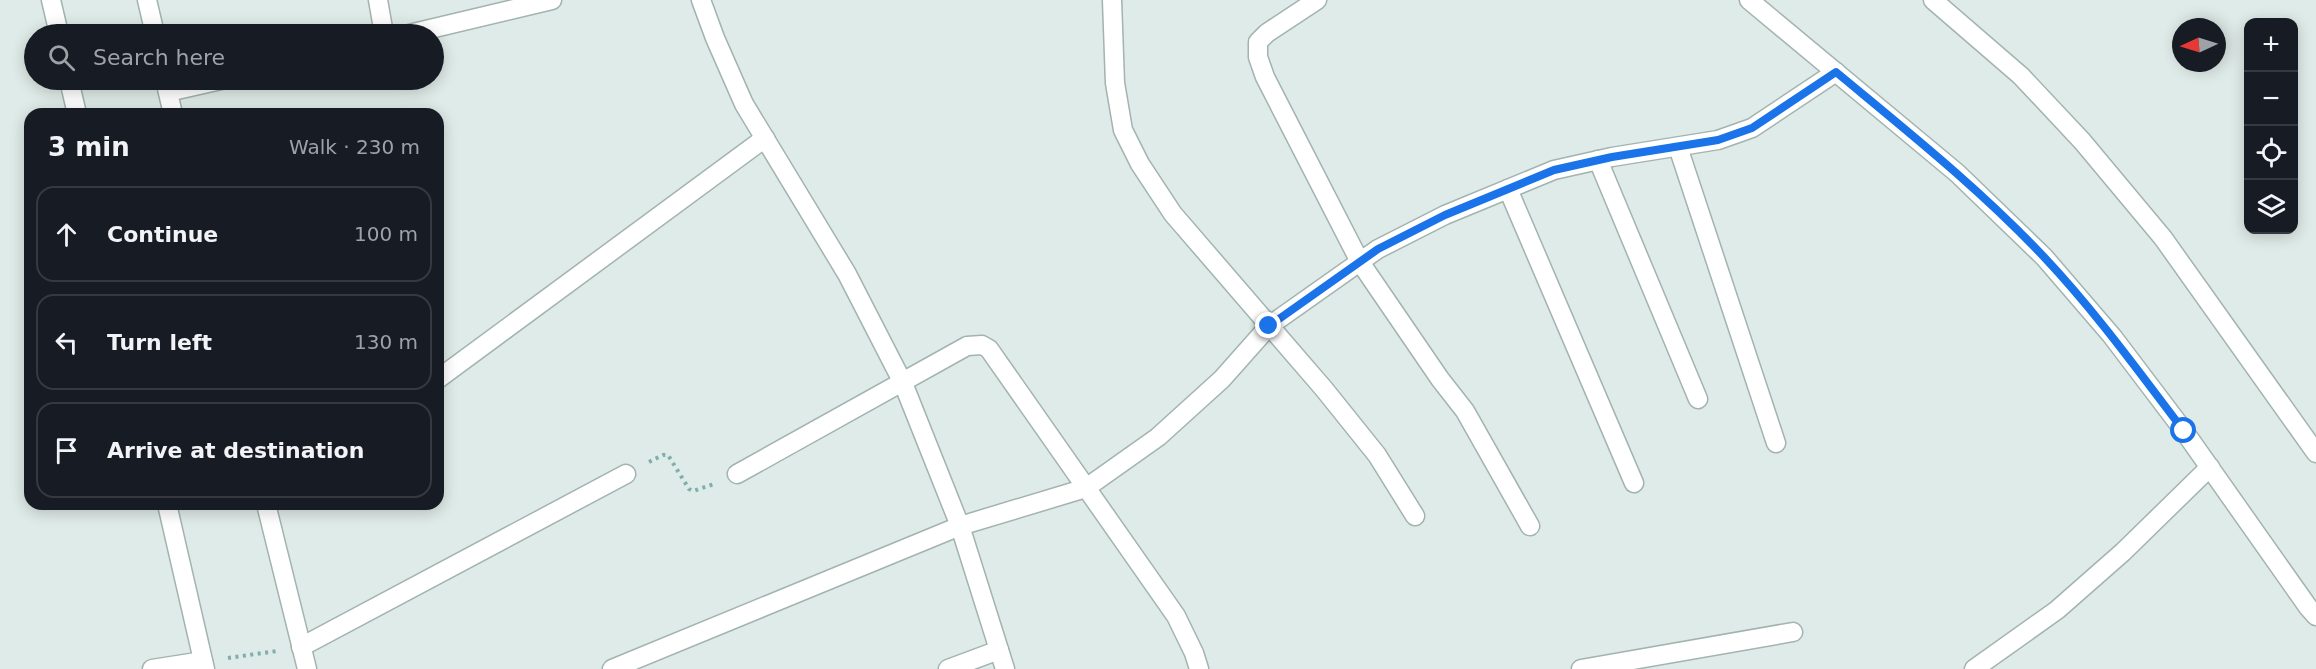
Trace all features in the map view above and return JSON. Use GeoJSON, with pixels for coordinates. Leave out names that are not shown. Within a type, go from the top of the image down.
{"type":"FeatureCollection","features":[{"type":"Feature","properties":{"kind":"street"},"geometry":{"type":"LineString","coordinates":[[51,0],[57,24]]}},
{"type":"Feature","properties":{"kind":"street"},"geometry":{"type":"LineString","coordinates":[[147,0],[153,24]]}},
{"type":"Feature","properties":{"kind":"street"},"geometry":{"type":"LineString","coordinates":[[378,0],[382,24]]}},
{"type":"Feature","properties":{"kind":"street"},"geometry":{"type":"LineString","coordinates":[[444,26],[552,0]]}},
{"type":"Feature","properties":{"kind":"street"},"geometry":{"type":"LineString","coordinates":[[701,0],[744,104],[846,274],[903,383],[960,526],[1005,669]]}},
{"type":"Feature","properties":{"kind":"street"},"geometry":{"type":"LineString","coordinates":[[1112,0],[1114,83],[1123,130],[1140,164],[1173,214],[1377,455],[1415,516]]}},
{"type":"Feature","properties":{"kind":"street"},"geometry":{"type":"LineString","coordinates":[[1317,0],[1266,33],[1258,42],[1258,57],[1265,76],[1360,262],[1440,379],[1465,411],[1530,526]]}},
{"type":"Feature","properties":{"kind":"street"},"geometry":{"type":"LineString","coordinates":[[1749,0],[1957,173],[2044,257],[2112,336],[2210,467],[2316,616]]}},
{"type":"Feature","properties":{"kind":"street"},"geometry":{"type":"LineString","coordinates":[[1933,0],[2020,76],[2082,141],[2163,238],[2316,453]]}},
{"type":"Feature","properties":{"kind":"street"},"geometry":{"type":"LineString","coordinates":[[612,669],[960,526],[1086,488],[1158,437],[1222,379],[1269,326],[1378,249],[1445,215],[1554,170],[1598,160],[1718,140],[1752,128],[1836,72]]}},
{"type":"Feature","properties":{"kind":"street"},"geometry":{"type":"LineString","coordinates":[[71,90],[76,108]]}},
{"type":"Feature","properties":{"kind":"street"},"geometry":{"type":"LineString","coordinates":[[168,90],[172,108]]}},
{"type":"Feature","properties":{"kind":"street"},"geometry":{"type":"LineString","coordinates":[[444,375],[765,138]]}},
{"type":"Feature","properties":{"kind":"street"},"geometry":{"type":"LineString","coordinates":[[1678,147],[1776,443]]}},
{"type":"Feature","properties":{"kind":"street"},"geometry":{"type":"LineString","coordinates":[[1598,160],[1698,399]]}},
{"type":"Feature","properties":{"kind":"street"},"geometry":{"type":"LineString","coordinates":[[1508,189],[1634,483]]}},
{"type":"Feature","properties":{"kind":"street"},"geometry":{"type":"LineString","coordinates":[[737,474],[967,346],[982,345],[989,349],[1176,616],[1194,654],[1198,669]]}},
{"type":"Feature","properties":{"kind":"street"},"geometry":{"type":"LineString","coordinates":[[1974,669],[2057,610],[2123,552],[2210,467]]}},
{"type":"Feature","properties":{"kind":"street"},"geometry":{"type":"LineString","coordinates":[[301,647],[626,474]]}},
{"type":"Feature","properties":{"kind":"street"},"geometry":{"type":"LineString","coordinates":[[152,669],[204,665],[168,510]]}},
{"type":"Feature","properties":{"kind":"street"},"geometry":{"type":"LineString","coordinates":[[268,510],[306,669]]}},
{"type":"Feature","properties":{"kind":"street"},"geometry":{"type":"LineString","coordinates":[[1581,669],[1793,632]]}},
{"type":"Feature","properties":{"kind":"street"},"geometry":{"type":"LineString","coordinates":[[948,669],[999,650]]}},
{"type":"Feature","properties":{"kind":"path"},"geometry":{"type":"LineString","coordinates":[[626,474],[663,455],[668,455],[689,489],[693,491],[737,474]]}},
{"type":"Feature","properties":{"kind":"path"},"geometry":{"type":"LineString","coordinates":[[204,665],[301,647]]}},
{"type":"Feature","properties":{"kind":"route"},"geometry":{"type":"LineString","coordinates":[[1269,326],[1378,249],[1445,215],[1554,170],[1612,157],[1718,140],[1752,128],[1836,72],[1957,173],[2044,257],[2112,336],[2184,431]]}}]}
